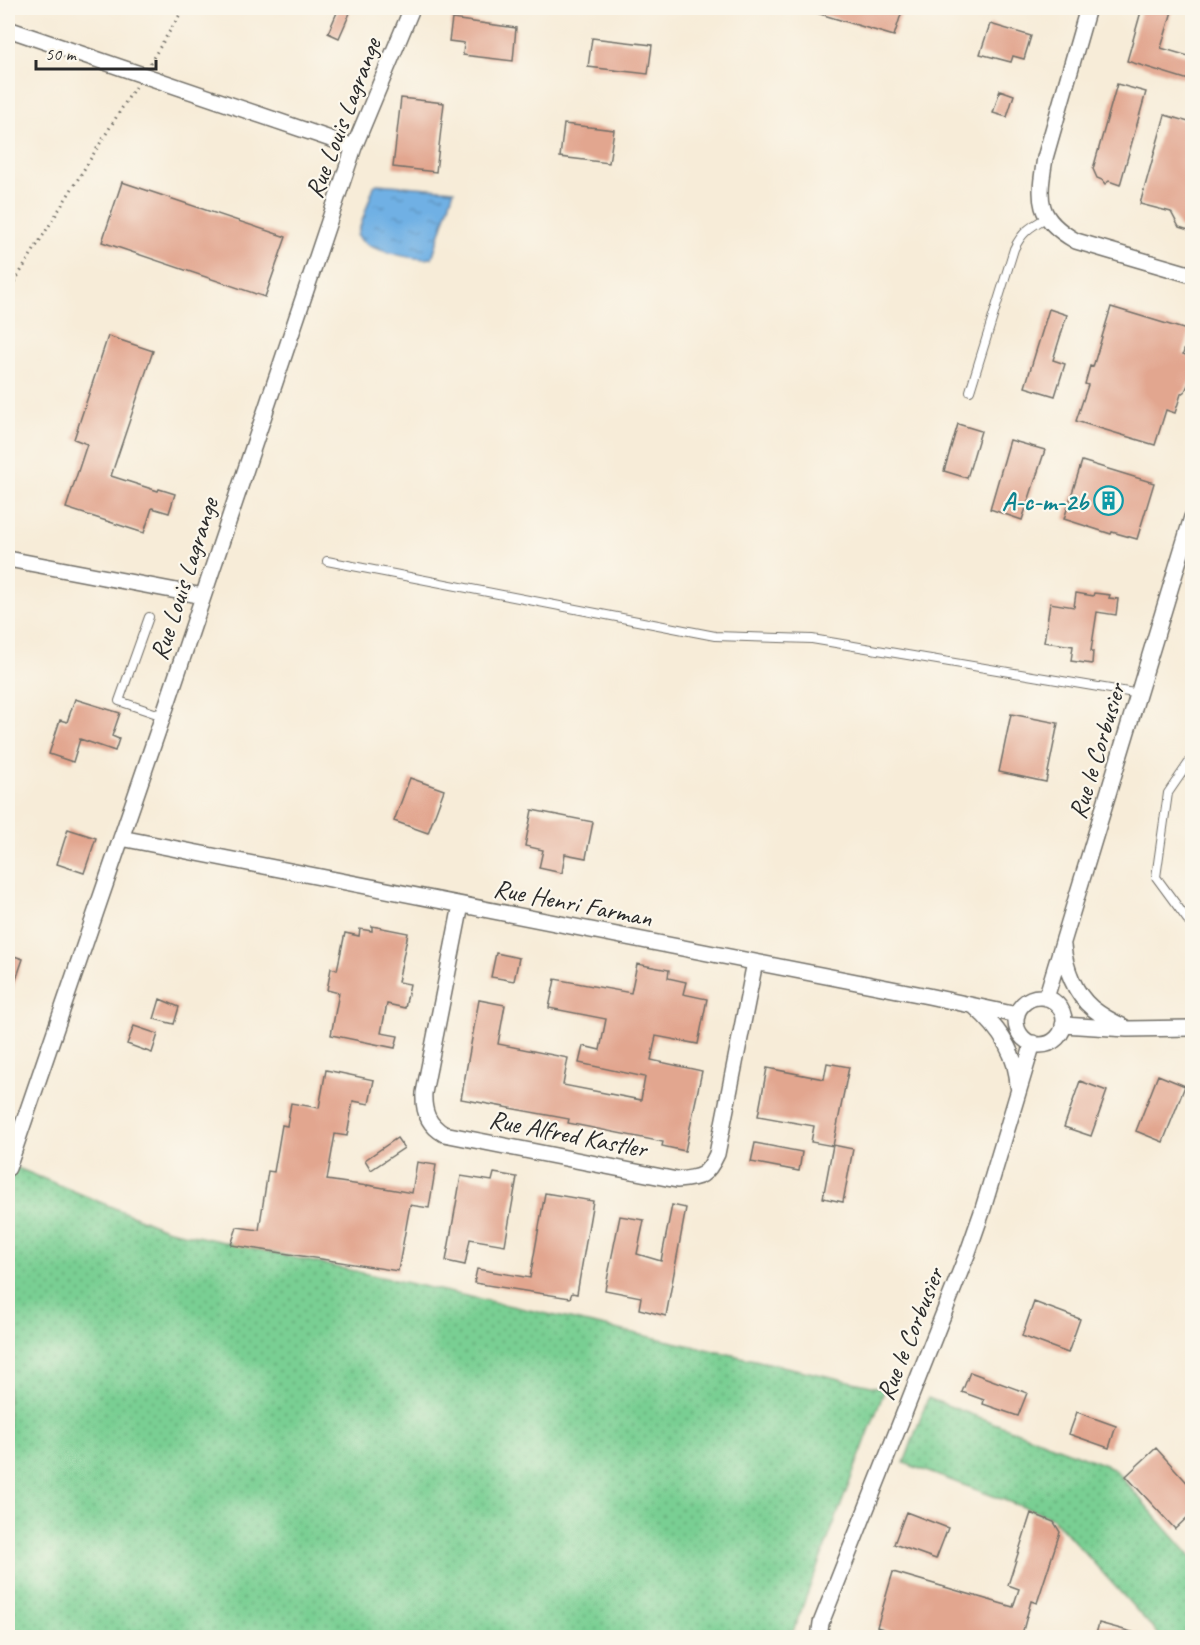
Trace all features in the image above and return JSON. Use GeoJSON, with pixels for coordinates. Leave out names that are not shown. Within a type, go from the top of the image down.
{"type":"FeatureCollection","features":[{"type":"Feature","properties":{"kind":"street","name":"Rue Louis Lagrange"},"geometry":{"type":"LineString","coordinates":[[8,1168],[354,147],[412,8]]}},
{"type":"Feature","properties":{"kind":"street"},"geometry":{"type":"LineString","coordinates":[[1088,8],[1041,182],[1046,218],[1061,232],[1076,241],[1192,275]]}},
{"type":"Feature","properties":{"kind":"street"},"geometry":{"type":"LineString","coordinates":[[8,29],[354,147]]}},
{"type":"Feature","properties":{"kind":"street","name":"Rue le Corbusier"},"geometry":{"type":"LineString","coordinates":[[1046,998],[1192,517]]}},
{"type":"Feature","properties":{"kind":"street"},"geometry":{"type":"LineString","coordinates":[[8,559],[203,596]]}},
{"type":"Feature","properties":{"kind":"street","name":"Rue Henri Farman"},"geometry":{"type":"LineString","coordinates":[[121,837],[1017,1015]]}},
{"type":"Feature","properties":{"kind":"street","name":"Rue Alfred Kastler"},"geometry":{"type":"LineString","coordinates":[[461,905],[424,1093],[423,1107],[436,1130],[444,1134],[666,1178],[684,1179],[702,1175],[711,1168],[717,1154],[754,963]]}},
{"type":"Feature","properties":{"kind":"street"},"geometry":{"type":"LineString","coordinates":[[1062,943],[1068,970],[1081,997],[1101,1015],[1127,1029]]}},
{"type":"Feature","properties":{"kind":"street"},"geometry":{"type":"LineString","coordinates":[[1033,998],[1046,998],[1060,1008],[1063,1025],[1058,1037],[1052,1041],[1045,1044],[1034,1044],[1023,1038],[1018,1031],[1017,1015],[1020,1007],[1026,1001],[1033,998]]}},
{"type":"Feature","properties":{"kind":"street"},"geometry":{"type":"LineString","coordinates":[[975,1006],[1002,1036],[1009,1049],[1018,1080],[1018,1092]]}},
{"type":"Feature","properties":{"kind":"street"},"geometry":{"type":"LineString","coordinates":[[1063,1025],[1127,1029],[1192,1028]]}},
{"type":"Feature","properties":{"kind":"street","name":"Rue le Corbusier"},"geometry":{"type":"LineString","coordinates":[[819,1638],[821,1623],[968,1252],[1034,1044]]}},
{"type":"Feature","properties":{"kind":"lane"},"geometry":{"type":"LineString","coordinates":[[970,391],[1014,249],[1020,237],[1032,225],[1046,218]]}},
{"type":"Feature","properties":{"kind":"lane"},"geometry":{"type":"LineString","coordinates":[[327,561],[715,636],[812,639],[1140,694]]}},
{"type":"Feature","properties":{"kind":"lane"},"geometry":{"type":"LineString","coordinates":[[149,617],[119,701],[163,716]]}},
{"type":"Feature","properties":{"kind":"lane"},"geometry":{"type":"LineString","coordinates":[[1192,758],[1168,793],[1155,877],[1192,926]]}},
{"type":"Feature","properties":{"kind":"path"},"geometry":{"type":"LineString","coordinates":[[8,292],[184,8]]}},
{"type":"Feature","properties":{"kind":"green space"},"geometry":{"type":"Polygon","coordinates":[[[8,1164],[165,1229],[885,1389],[791,1637],[8,1637],[8,1164]]]}},
{"type":"Feature","properties":{"kind":"green space"},"geometry":{"type":"Polygon","coordinates":[[[928,1398],[1113,1468],[1192,1558],[1192,1637],[1161,1637],[1053,1518],[904,1463],[928,1398]]]}},
{"type":"Feature","properties":{"kind":"water"},"geometry":{"type":"Polygon","coordinates":[[[377,184],[454,190],[432,258],[415,258],[380,250],[357,236],[374,186],[377,184]]]}},
{"type":"Feature","properties":{"kind":"building"},"geometry":{"type":"Polygon","coordinates":[[[339,8],[350,13],[339,38],[328,33],[339,8]]]}},
{"type":"Feature","properties":{"kind":"building"},"geometry":{"type":"Polygon","coordinates":[[[811,8],[903,8],[894,36],[810,11],[811,8]]]}},
{"type":"Feature","properties":{"kind":"building"},"geometry":{"type":"Polygon","coordinates":[[[1142,8],[1173,8],[1161,48],[1192,57],[1192,81],[1127,61],[1142,8]]]}},
{"type":"Feature","properties":{"kind":"building"},"geometry":{"type":"Polygon","coordinates":[[[452,19],[516,28],[513,61],[463,55],[464,43],[449,41],[452,19]]]}},
{"type":"Feature","properties":{"kind":"building"},"geometry":{"type":"Polygon","coordinates":[[[990,24],[1031,36],[1024,59],[1013,56],[1011,62],[980,54],[990,24]]]}},
{"type":"Feature","properties":{"kind":"building"},"geometry":{"type":"Polygon","coordinates":[[[592,38],[652,45],[648,74],[588,67],[592,38]]]}},
{"type":"Feature","properties":{"kind":"building"},"geometry":{"type":"Polygon","coordinates":[[[1117,84],[1146,92],[1120,185],[1109,181],[1105,184],[1097,178],[1093,169],[1117,84]]]}},
{"type":"Feature","properties":{"kind":"building"},"geometry":{"type":"Polygon","coordinates":[[[1000,90],[1014,95],[1007,117],[993,113],[1000,90]]]}},
{"type":"Feature","properties":{"kind":"building"},"geometry":{"type":"Polygon","coordinates":[[[401,98],[444,103],[436,172],[393,167],[401,98]]]}},
{"type":"Feature","properties":{"kind":"building"},"geometry":{"type":"Polygon","coordinates":[[[1165,115],[1192,123],[1192,231],[1179,227],[1171,212],[1140,204],[1165,115]]]}},
{"type":"Feature","properties":{"kind":"building"},"geometry":{"type":"Polygon","coordinates":[[[564,124],[614,130],[609,163],[560,157],[564,124]]]}},
{"type":"Feature","properties":{"kind":"building"},"geometry":{"type":"Polygon","coordinates":[[[122,182],[286,237],[265,297],[102,242],[122,182]]]}},
{"type":"Feature","properties":{"kind":"building"},"geometry":{"type":"Polygon","coordinates":[[[1111,307],[1190,331],[1183,354],[1192,357],[1192,382],[1190,381],[1181,394],[1175,413],[1166,410],[1155,445],[1076,421],[1088,385],[1085,384],[1090,366],[1093,367],[1111,307]]]}},
{"type":"Feature","properties":{"kind":"building"},"geometry":{"type":"Polygon","coordinates":[[[1049,309],[1067,315],[1053,360],[1065,364],[1055,396],[1025,387],[1049,309]]]}},
{"type":"Feature","properties":{"kind":"building"},"geometry":{"type":"Polygon","coordinates":[[[108,336],[153,351],[111,476],[175,494],[169,513],[152,508],[144,533],[66,508],[87,444],[74,439],[108,336]]]}},
{"type":"Feature","properties":{"kind":"building"},"geometry":{"type":"Polygon","coordinates":[[[958,424],[981,431],[967,478],[944,471],[958,424]]]}},
{"type":"Feature","properties":{"kind":"building"},"geometry":{"type":"Polygon","coordinates":[[[1010,440],[1045,450],[1022,520],[990,509],[1010,440]]]}},
{"type":"Feature","properties":{"kind":"building","name":"A-c-m-2b"},"geometry":{"type":"Polygon","coordinates":[[[1082,461],[1154,483],[1137,539],[1112,532],[1111,534],[1064,519],[1082,461]]]}},
{"type":"Feature","properties":{"kind":"building"},"geometry":{"type":"Polygon","coordinates":[[[1076,593],[1093,596],[1094,593],[1110,595],[1109,598],[1118,599],[1116,615],[1097,612],[1091,651],[1093,651],[1092,664],[1071,661],[1073,646],[1044,642],[1050,603],[1074,607],[1076,593]]]}},
{"type":"Feature","properties":{"kind":"building"},"geometry":{"type":"Polygon","coordinates":[[[75,699],[120,713],[112,736],[119,739],[115,751],[80,739],[73,762],[49,754],[60,720],[67,722],[75,699]]]}},
{"type":"Feature","properties":{"kind":"building"},"geometry":{"type":"Polygon","coordinates":[[[1011,714],[1058,723],[1046,782],[999,772],[1011,714]]]}},
{"type":"Feature","properties":{"kind":"building"},"geometry":{"type":"Polygon","coordinates":[[[410,778],[444,790],[428,833],[394,821],[410,778]]]}},
{"type":"Feature","properties":{"kind":"building"},"geometry":{"type":"Polygon","coordinates":[[[532,810],[593,822],[586,858],[565,854],[562,873],[539,868],[543,850],[525,846],[532,810]]]}},
{"type":"Feature","properties":{"kind":"building"},"geometry":{"type":"Polygon","coordinates":[[[68,829],[96,838],[84,873],[57,864],[68,829]]]}},
{"type":"Feature","properties":{"kind":"building"},"geometry":{"type":"Polygon","coordinates":[[[372,926],[408,933],[398,982],[410,984],[405,1008],[387,1004],[381,1033],[398,1036],[395,1048],[331,1035],[339,993],[327,990],[331,968],[337,970],[345,933],[359,936],[360,929],[372,931],[372,926]]]}},
{"type":"Feature","properties":{"kind":"building"},"geometry":{"type":"Polygon","coordinates":[[[496,953],[519,958],[514,981],[491,977],[496,953]]]}},
{"type":"Feature","properties":{"kind":"building"},"geometry":{"type":"Polygon","coordinates":[[[8,954],[23,959],[10,997],[8,997],[8,954]]]}},
{"type":"Feature","properties":{"kind":"building"},"geometry":{"type":"Polygon","coordinates":[[[637,964],[669,970],[668,978],[686,982],[683,994],[707,999],[698,1044],[656,1036],[651,1060],[702,1071],[685,1151],[662,1146],[663,1142],[568,1123],[569,1119],[461,1099],[479,1000],[505,1005],[498,1044],[568,1058],[563,1085],[641,1100],[645,1077],[579,1063],[583,1046],[600,1050],[606,1019],[549,1008],[555,979],[631,993],[637,964]]]}},
{"type":"Feature","properties":{"kind":"building"},"geometry":{"type":"Polygon","coordinates":[[[160,999],[179,1007],[174,1024],[154,1019],[160,999]]]}},
{"type":"Feature","properties":{"kind":"building"},"geometry":{"type":"Polygon","coordinates":[[[134,1026],[158,1034],[152,1053],[127,1044],[134,1026]]]}},
{"type":"Feature","properties":{"kind":"building"},"geometry":{"type":"Polygon","coordinates":[[[827,1063],[849,1067],[833,1146],[811,1142],[814,1126],[758,1116],[767,1068],[824,1079],[827,1063]]]}},
{"type":"Feature","properties":{"kind":"building"},"geometry":{"type":"Polygon","coordinates":[[[326,1070],[374,1080],[369,1104],[353,1101],[347,1136],[335,1134],[327,1180],[412,1193],[417,1162],[436,1165],[429,1208],[410,1205],[398,1271],[231,1245],[237,1227],[259,1230],[268,1171],[274,1172],[282,1125],[287,1126],[291,1103],[319,1108],[326,1070]]]}},
{"type":"Feature","properties":{"kind":"building"},"geometry":{"type":"Polygon","coordinates":[[[1158,1075],[1185,1086],[1163,1142],[1136,1131],[1158,1075]]]}},
{"type":"Feature","properties":{"kind":"building"},"geometry":{"type":"Polygon","coordinates":[[[1080,1081],[1107,1091],[1091,1136],[1064,1127],[1080,1081]]]}},
{"type":"Feature","properties":{"kind":"building"},"geometry":{"type":"Polygon","coordinates":[[[397,1138],[404,1148],[371,1170],[365,1160],[397,1138]]]}},
{"type":"Feature","properties":{"kind":"building"},"geometry":{"type":"Polygon","coordinates":[[[755,1143],[802,1152],[799,1171],[751,1162],[755,1143]]]}},
{"type":"Feature","properties":{"kind":"building"},"geometry":{"type":"Polygon","coordinates":[[[833,1145],[853,1149],[843,1202],[823,1198],[833,1145]]]}},
{"type":"Feature","properties":{"kind":"building"},"geometry":{"type":"Polygon","coordinates":[[[494,1173],[517,1177],[505,1245],[470,1239],[465,1265],[446,1261],[461,1176],[492,1181],[494,1173]]]}},
{"type":"Feature","properties":{"kind":"building"},"geometry":{"type":"Polygon","coordinates":[[[545,1193],[593,1201],[577,1294],[572,1293],[570,1298],[474,1283],[477,1269],[530,1278],[545,1193]]]}},
{"type":"Feature","properties":{"kind":"building"},"geometry":{"type":"Polygon","coordinates":[[[672,1205],[686,1208],[666,1316],[639,1309],[641,1297],[605,1290],[620,1216],[644,1220],[637,1254],[661,1261],[672,1205]]]}},
{"type":"Feature","properties":{"kind":"building"},"geometry":{"type":"Polygon","coordinates":[[[1034,1302],[1080,1319],[1068,1353],[1022,1336],[1034,1302]]]}},
{"type":"Feature","properties":{"kind":"building"},"geometry":{"type":"Polygon","coordinates":[[[970,1372],[1027,1393],[1018,1416],[983,1404],[984,1400],[962,1392],[970,1372]]]}},
{"type":"Feature","properties":{"kind":"building"},"geometry":{"type":"Polygon","coordinates":[[[1077,1412],[1116,1426],[1109,1448],[1069,1434],[1077,1412]]]}},
{"type":"Feature","properties":{"kind":"building"},"geometry":{"type":"Polygon","coordinates":[[[1156,1448],[1192,1488],[1192,1513],[1175,1529],[1126,1476],[1156,1448]]]}},
{"type":"Feature","properties":{"kind":"building"},"geometry":{"type":"Polygon","coordinates":[[[906,1512],[948,1528],[936,1559],[894,1544],[906,1512]]]}},
{"type":"Feature","properties":{"kind":"building"},"geometry":{"type":"Polygon","coordinates":[[[1031,1513],[1054,1522],[1060,1532],[1037,1603],[1031,1601],[1021,1638],[912,1638],[877,1627],[893,1572],[1013,1607],[1019,1589],[1008,1585],[1031,1513]]]}},
{"type":"Feature","properties":{"kind":"building"},"geometry":{"type":"Polygon","coordinates":[[[1099,1623],[1139,1634],[1138,1638],[1095,1638],[1099,1623]]]}},
{"type":"Feature","properties":{"kind":"place","name":"A-c-m-2b"},"geometry":{"type":"Point","coordinates":[1109,501]}}]}
